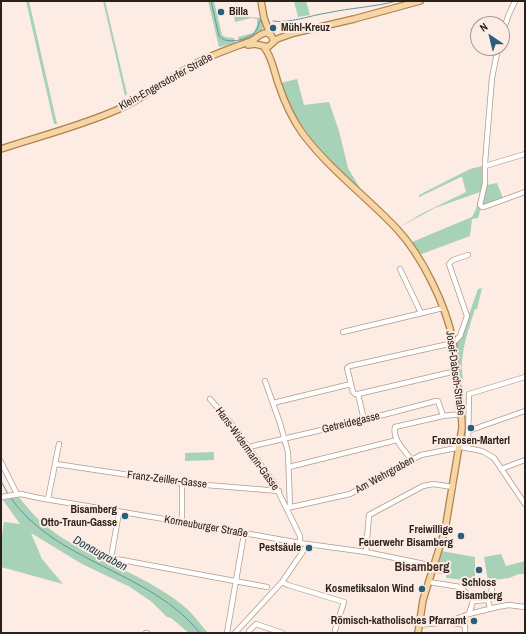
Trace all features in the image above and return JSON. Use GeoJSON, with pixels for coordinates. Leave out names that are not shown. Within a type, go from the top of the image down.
{"type":"FeatureCollection","features":[{"type":"Feature","properties":{"kind":"main road"},"geometry":{"type":"LineString","coordinates":[[261,1],[264,29],[259,40],[262,46],[268,47],[272,43],[294,34],[420,1]]}},
{"type":"Feature","properties":{"kind":"main road"},"geometry":{"type":"LineString","coordinates":[[264,18],[271,35],[272,43]]}},
{"type":"Feature","properties":{"kind":"main road"},"geometry":{"type":"LineString","coordinates":[[261,35],[266,33],[271,35],[294,34]]}},
{"type":"Feature","properties":{"kind":"main road","name":"Klein-Engersdorfer Straße"},"geometry":{"type":"LineString","coordinates":[[1,150],[118,109],[142,97],[196,64],[220,52],[254,40],[261,35]]}},
{"type":"Feature","properties":{"kind":"main road","name":"Josef-Dabsch-Straße"},"geometry":{"type":"LineString","coordinates":[[272,43],[273,67]]}},
{"type":"Feature","properties":{"kind":"main road","name":"Klein-Engersdorfer Straße"},"geometry":{"type":"LineString","coordinates":[[240,46],[262,46]]}},
{"type":"Feature","properties":{"kind":"main road","name":"Josef-Dabsch-Straße"},"geometry":{"type":"LineString","coordinates":[[262,46],[269,54],[285,102],[303,134],[324,158],[405,238],[425,270],[443,308],[450,328],[462,424],[445,530],[421,611],[418,633]]}},
{"type":"Feature","properties":{"kind":"street"},"geometry":{"type":"LineString","coordinates":[[509,16],[515,1]]}},
{"type":"Feature","properties":{"kind":"street"},"geometry":{"type":"LineString","coordinates":[[496,56],[492,78],[485,166],[485,187],[480,205],[483,207],[525,192]]}},
{"type":"Feature","properties":{"kind":"street"},"geometry":{"type":"LineString","coordinates":[[485,166],[525,154]]}},
{"type":"Feature","properties":{"kind":"street"},"geometry":{"type":"LineString","coordinates":[[456,371],[358,394],[354,393],[348,367],[453,343],[460,336],[467,316],[449,264],[453,260],[468,255]]}},
{"type":"Feature","properties":{"kind":"street"},"geometry":{"type":"LineString","coordinates":[[400,269],[421,313]]}},
{"type":"Feature","properties":{"kind":"street"},"geometry":{"type":"LineString","coordinates":[[343,332],[443,308]]}},
{"type":"Feature","properties":{"kind":"street"},"geometry":{"type":"LineString","coordinates":[[468,447],[469,394],[525,376]]}},
{"type":"Feature","properties":{"kind":"street"},"geometry":{"type":"LineString","coordinates":[[265,381],[285,439],[289,467],[288,508]]}},
{"type":"Feature","properties":{"kind":"street"},"geometry":{"type":"LineString","coordinates":[[273,403],[351,384]]}},
{"type":"Feature","properties":{"kind":"street"},"geometry":{"type":"LineString","coordinates":[[358,394],[364,420]]}},
{"type":"Feature","properties":{"kind":"street","name":"Hans-Widermann-Gasse"},"geometry":{"type":"LineString","coordinates":[[210,399],[230,422],[278,491],[288,508],[300,536],[300,543]]}},
{"type":"Feature","properties":{"kind":"street","name":"Getreidegasse"},"geometry":{"type":"LineString","coordinates":[[249,448],[437,401],[440,403],[443,416]]}},
{"type":"Feature","properties":{"kind":"street"},"geometry":{"type":"LineString","coordinates":[[468,431],[525,411]]}},
{"type":"Feature","properties":{"kind":"street"},"geometry":{"type":"LineString","coordinates":[[412,460],[397,440],[394,430],[395,427],[443,416],[461,414]]}},
{"type":"Feature","properties":{"kind":"street"},"geometry":{"type":"LineString","coordinates":[[289,467],[397,440]]}},
{"type":"Feature","properties":{"kind":"street"},"geometry":{"type":"LineString","coordinates":[[48,499],[59,444]]}},
{"type":"Feature","properties":{"kind":"street","name":"Am Wehrgraben"},"geometry":{"type":"LineString","coordinates":[[288,508],[350,494],[412,460],[427,454],[459,447],[468,447],[479,450],[494,458],[525,504]]}},
{"type":"Feature","properties":{"kind":"street"},"geometry":{"type":"LineString","coordinates":[[501,469],[525,460]]}},
{"type":"Feature","properties":{"kind":"street"},"geometry":{"type":"LineString","coordinates":[[1,462],[16,494]]}},
{"type":"Feature","properties":{"kind":"street","name":"Franz-Zeiller-Gasse"},"geometry":{"type":"LineString","coordinates":[[56,464],[182,483],[278,491]]}},
{"type":"Feature","properties":{"kind":"street"},"geometry":{"type":"LineString","coordinates":[[182,483],[182,522]]}},
{"type":"Feature","properties":{"kind":"street"},"geometry":{"type":"LineString","coordinates":[[366,552],[369,515],[418,488],[428,485],[453,487]]}},
{"type":"Feature","properties":{"kind":"street","name":"Korneuburger Straße"},"geometry":{"type":"LineString","coordinates":[[2,497],[16,494],[48,499],[244,534],[366,552],[434,566]]}},
{"type":"Feature","properties":{"kind":"street"},"geometry":{"type":"LineString","coordinates":[[119,512],[111,558],[267,587]]}},
{"type":"Feature","properties":{"kind":"street"},"geometry":{"type":"LineString","coordinates":[[227,633],[244,534]]}},
{"type":"Feature","properties":{"kind":"street"},"geometry":{"type":"LineString","coordinates":[[235,633],[282,582],[308,544]]}},
{"type":"Feature","properties":{"kind":"street"},"geometry":{"type":"LineString","coordinates":[[282,582],[344,602],[335,630]]}},
{"type":"Feature","properties":{"kind":"street"},"geometry":{"type":"LineString","coordinates":[[429,582],[460,587],[474,600],[488,600]]}},
{"type":"Feature","properties":{"kind":"street"},"geometry":{"type":"LineString","coordinates":[[490,608],[488,600],[492,589],[492,582]]}},
{"type":"Feature","properties":{"kind":"street"},"geometry":{"type":"LineString","coordinates":[[465,633],[467,615],[474,600]]}},
{"type":"Feature","properties":{"kind":"street"},"geometry":{"type":"LineString","coordinates":[[448,622],[490,608],[525,606]]}},
{"type":"Feature","properties":{"kind":"street"},"geometry":{"type":"LineString","coordinates":[[419,624],[448,622],[465,625]]}},
{"type":"Feature","properties":{"kind":"street"},"geometry":{"type":"LineString","coordinates":[[244,625],[250,632],[256,624],[282,633]]}},
{"type":"Feature","properties":{"kind":"green space"},"geometry":{"type":"Polygon","coordinates":[[[26,1],[29,1],[57,124],[54,124],[26,1]]]}},
{"type":"Feature","properties":{"kind":"green space"},"geometry":{"type":"Polygon","coordinates":[[[103,1],[105,1],[127,94],[125,96],[103,1]]]}},
{"type":"Feature","properties":{"kind":"green space"},"geometry":{"type":"Polygon","coordinates":[[[208,1],[214,1],[222,35],[225,37],[234,38],[235,43],[219,47],[208,1]]]}},
{"type":"Feature","properties":{"kind":"green space"},"geometry":{"type":"Polygon","coordinates":[[[294,1],[306,1],[310,15],[298,17],[294,1]]]}},
{"type":"Feature","properties":{"kind":"green space"},"geometry":{"type":"Polygon","coordinates":[[[234,16],[261,18],[263,24],[261,32],[258,35],[240,43],[238,37],[253,33],[257,26],[257,19],[251,18],[235,22],[234,16]]]}},
{"type":"Feature","properties":{"kind":"green space"},"geometry":{"type":"Polygon","coordinates":[[[297,79],[304,105],[329,102],[339,131],[348,168],[361,190],[314,142],[304,129],[287,100],[280,83],[297,79]]]}},
{"type":"Feature","properties":{"kind":"green space"},"geometry":{"type":"Polygon","coordinates":[[[482,166],[483,178],[484,180],[487,180],[487,185],[497,183],[503,198],[481,208],[478,218],[472,219],[470,236],[419,255],[412,242],[472,217],[476,209],[480,192],[435,208],[400,227],[421,214],[466,192],[461,177],[419,197],[419,195],[470,169],[482,166]]]}},
{"type":"Feature","properties":{"kind":"green space"},"geometry":{"type":"Polygon","coordinates":[[[482,288],[463,352],[463,379],[458,380],[457,343],[461,337],[478,289],[482,288]]]}},
{"type":"Feature","properties":{"kind":"green space"},"geometry":{"type":"Polygon","coordinates":[[[214,452],[214,460],[185,461],[185,453],[214,452]]]}},
{"type":"Feature","properties":{"kind":"green space"},"geometry":{"type":"Polygon","coordinates":[[[19,497],[37,518],[52,531],[73,545],[140,578],[172,597],[195,617],[208,633],[189,633],[171,618],[167,617],[152,602],[130,587],[82,564],[31,533],[42,559],[63,584],[1,567],[1,542],[4,522],[20,524],[3,500],[19,497]]]}},
{"type":"Feature","properties":{"kind":"green space"},"geometry":{"type":"Polygon","coordinates":[[[441,551],[475,557],[475,581],[446,578],[446,575],[436,573],[441,551]]]}},
{"type":"Feature","properties":{"kind":"green space"},"geometry":{"type":"Polygon","coordinates":[[[501,554],[506,566],[525,561],[525,574],[488,581],[484,557],[501,554]]]}},
{"type":"Feature","properties":{"kind":"waterway"},"geometry":{"type":"LineString","coordinates":[[211,1],[219,36],[222,39],[231,41],[247,38],[256,31],[261,20]]}},
{"type":"Feature","properties":{"kind":"waterway"},"geometry":{"type":"LineString","coordinates":[[273,21],[279,22],[293,20],[397,1]]}},
{"type":"Feature","properties":{"kind":"waterway","name":"Donaugraben"},"geometry":{"type":"LineString","coordinates":[[1,481],[8,494]]}},
{"type":"Feature","properties":{"kind":"waterway","name":"Donaugraben"},"geometry":{"type":"LineString","coordinates":[[10,497],[29,519],[52,537],[77,553],[156,595],[180,612],[200,633]]}},
{"type":"Feature","properties":{"kind":"place","name":"Billa"},"geometry":{"type":"Point","coordinates":[221,12]}},
{"type":"Feature","properties":{"kind":"place","name":"Mühl-Kreuz"},"geometry":{"type":"Point","coordinates":[273,28]}},
{"type":"Feature","properties":{"kind":"place","name":"Franzosen-Marterl"},"geometry":{"type":"Point","coordinates":[471,428]}},
{"type":"Feature","properties":{"kind":"place","name":"Bisamberg Otto-Traun-Gasse"},"geometry":{"type":"Point","coordinates":[125,516]}},
{"type":"Feature","properties":{"kind":"place","name":"Freiwillige Feuerwehr Bisamberg"},"geometry":{"type":"Point","coordinates":[461,536]}},
{"type":"Feature","properties":{"kind":"place","name":"Pestsäule"},"geometry":{"type":"Point","coordinates":[309,548]}},
{"type":"Feature","properties":{"kind":"place","name":"Schloss Bisamberg"},"geometry":{"type":"Point","coordinates":[479,570]}},
{"type":"Feature","properties":{"kind":"place","name":"Kosmetiksalon Wind"},"geometry":{"type":"Point","coordinates":[422,589]}},
{"type":"Feature","properties":{"kind":"place","name":"Römisch-katholisches Pfarramt"},"geometry":{"type":"Point","coordinates":[474,621]}},
{"type":"Feature","properties":{"kind":"district","name":"Bisamberg"},"geometry":{"type":"Point","coordinates":[422,568]}}]}
